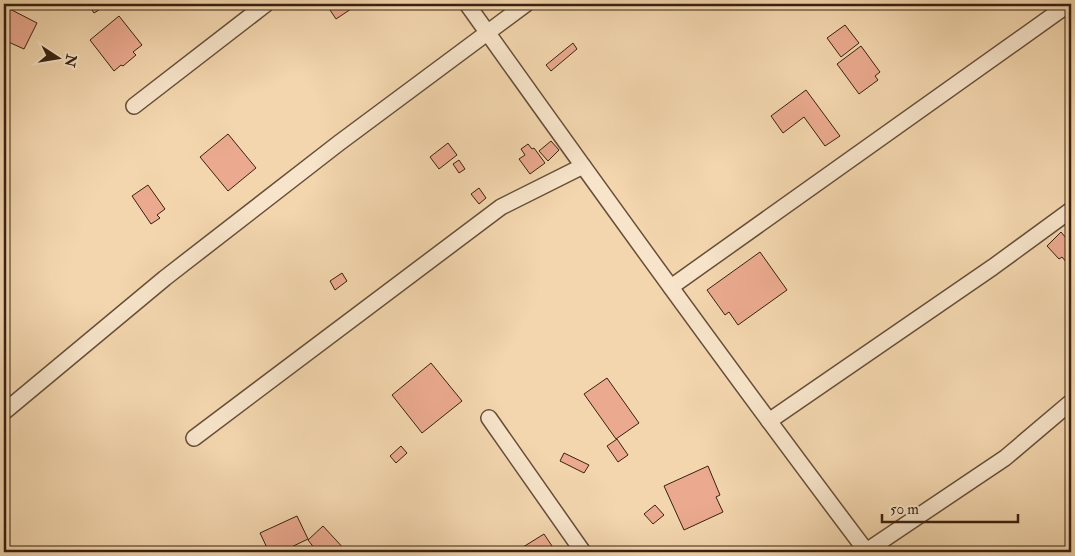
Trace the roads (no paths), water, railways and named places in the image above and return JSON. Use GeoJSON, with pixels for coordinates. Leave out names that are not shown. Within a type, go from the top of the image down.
{"type":"FeatureCollection","features":[{"type":"Feature","properties":{"kind":"street"},"geometry":{"type":"LineString","coordinates":[[134,106],[266,4]]}},
{"type":"Feature","properties":{"kind":"street"},"geometry":{"type":"LineString","coordinates":[[467,4],[671,287],[866,552],[1005,458],[1071,402]]}},
{"type":"Feature","properties":{"kind":"street"},"geometry":{"type":"LineString","coordinates":[[4,412],[165,278],[339,143],[526,4]]}},
{"type":"Feature","properties":{"kind":"street"},"geometry":{"type":"LineString","coordinates":[[671,287],[1069,4]]}},
{"type":"Feature","properties":{"kind":"street"},"geometry":{"type":"LineString","coordinates":[[194,438],[501,207],[583,166]]}},
{"type":"Feature","properties":{"kind":"street"},"geometry":{"type":"LineString","coordinates":[[769,421],[993,267],[1071,210]]}},
{"type":"Feature","properties":{"kind":"street"},"geometry":{"type":"LineString","coordinates":[[489,418],[583,552]]}}]}
